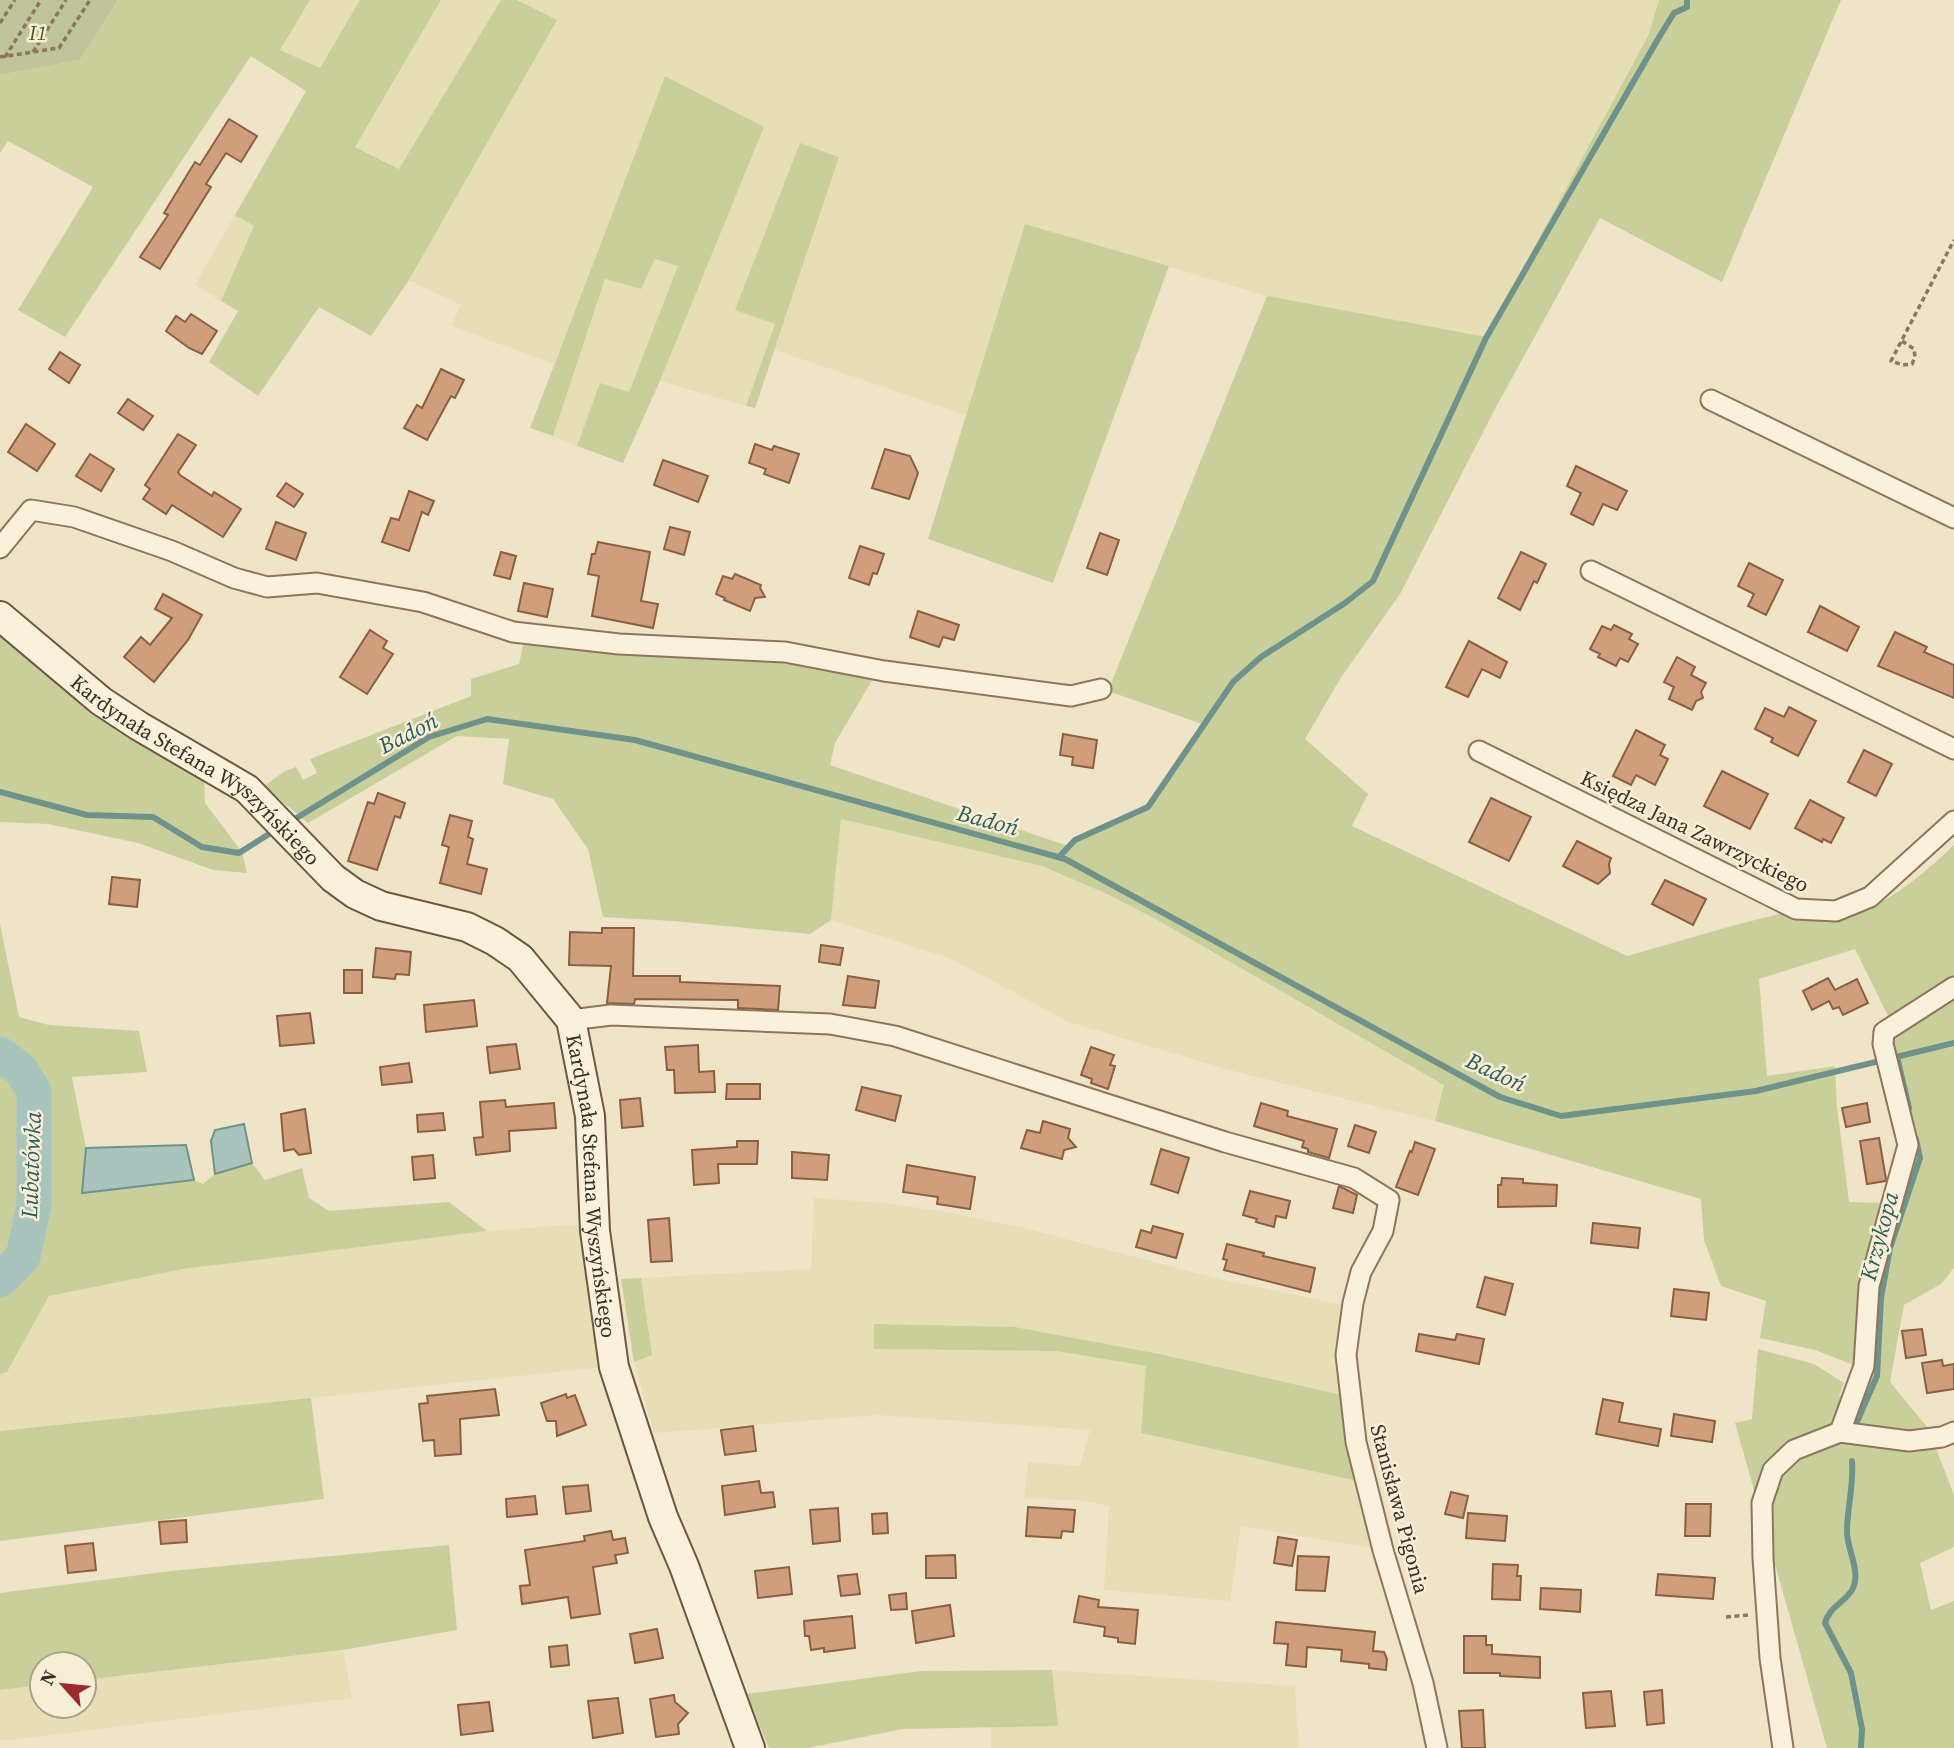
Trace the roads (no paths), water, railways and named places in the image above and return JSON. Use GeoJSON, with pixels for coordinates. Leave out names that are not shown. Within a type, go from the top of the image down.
{"type":"FeatureCollection","features":[{"type":"Feature","properties":{"kind":"street"},"geometry":{"type":"LineString","coordinates":[[1711,400],[1954,518]]}},
{"type":"Feature","properties":{"kind":"street"},"geometry":{"type":"LineString","coordinates":[[0,548],[31,510],[74,517],[169,550],[234,578],[267,587],[317,583],[397,597],[424,602],[513,632],[619,644],[785,652],[884,670],[1071,696],[1101,689]]}},
{"type":"Feature","properties":{"kind":"street"},"geometry":{"type":"LineString","coordinates":[[1591,571],[1954,749]]}},
{"type":"Feature","properties":{"kind":"street","name":"Kardynała Stefana Wyszyńskiego"},"geometry":{"type":"LineString","coordinates":[[0,616],[101,701],[247,789],[333,878],[355,894],[381,906],[467,927],[500,944],[520,958],[571,1020],[590,1116],[595,1231],[614,1367],[663,1517],[684,1566],[750,1748]]}},
{"type":"Feature","properties":{"kind":"street","name":"Księdza Jana Zawrzyckiego"},"geometry":{"type":"LineString","coordinates":[[1479,751],[1797,909],[1836,911],[1870,897],[1954,821]]}},
{"type":"Feature","properties":{"kind":"street"},"geometry":{"type":"LineString","coordinates":[[1840,1432],[1864,1366],[1869,1286],[1908,1145],[1883,1044],[1884,1031],[1954,987]]}},
{"type":"Feature","properties":{"kind":"street","name":"Stanisława Pigonia"},"geometry":{"type":"LineString","coordinates":[[571,1020],[611,1015],[830,1024],[895,1036],[1225,1142],[1354,1178],[1389,1200],[1383,1231],[1362,1272],[1353,1303],[1346,1355],[1356,1442],[1383,1550],[1423,1683],[1437,1748]]}},
{"type":"Feature","properties":{"kind":"street"},"geometry":{"type":"LineString","coordinates":[[1783,1748],[1770,1658],[1763,1558],[1762,1503],[1773,1470],[1794,1450],[1840,1432],[1909,1441],[1942,1437],[1954,1432]]}},
{"type":"Feature","properties":{"kind":"water"},"geometry":{"type":"Polygon","coordinates":[[[244,1124],[252,1163],[215,1174],[211,1141],[215,1130],[244,1124]]]}},
{"type":"Feature","properties":{"kind":"water"},"geometry":{"type":"Polygon","coordinates":[[[186,1145],[194,1180],[82,1193],[86,1148],[186,1145]]]}},
{"type":"Feature","properties":{"kind":"waterway"},"geometry":{"type":"LineString","coordinates":[[1059,857],[1075,840],[1148,807],[1233,682],[1261,657],[1345,603],[1373,581],[1486,338],[1658,39],[1674,13],[1687,7],[1687,0]]}},
{"type":"Feature","properties":{"kind":"waterway","name":"Badoń"},"geometry":{"type":"LineString","coordinates":[[290,822],[429,737],[487,719],[635,740],[1065,859],[1500,1097],[1561,1116],[1756,1091],[1954,1043]]}},
{"type":"Feature","properties":{"kind":"waterway","name":"Badoń"},"geometry":{"type":"LineString","coordinates":[[0,792],[87,815],[153,817],[202,847],[239,853],[277,829]]}},
{"type":"Feature","properties":{"kind":"waterway","name":"Lubatówka"},"geometry":{"type":"LineString","coordinates":[[0,1054],[21,1070],[34,1091],[34,1205],[23,1257],[0,1280]]}},
{"type":"Feature","properties":{"kind":"waterway","name":"Krzykopa"},"geometry":{"type":"LineString","coordinates":[[1897,1057],[1909,1108]]}},
{"type":"Feature","properties":{"kind":"waterway","name":"Krzykopa"},"geometry":{"type":"LineString","coordinates":[[1856,1424],[1877,1376],[1881,1298],[1890,1248],[1920,1158],[1916,1139]]}},
{"type":"Feature","properties":{"kind":"waterway","name":"Krzykopa"},"geometry":{"type":"LineString","coordinates":[[1852,1461],[1847,1532],[1855,1568],[1855,1583],[1825,1623],[1851,1673],[1862,1729],[1861,1748]]}},
{"type":"Feature","properties":{"kind":"park label","name":"I1"},"geometry":{"type":"Point","coordinates":[38,32]}}]}
